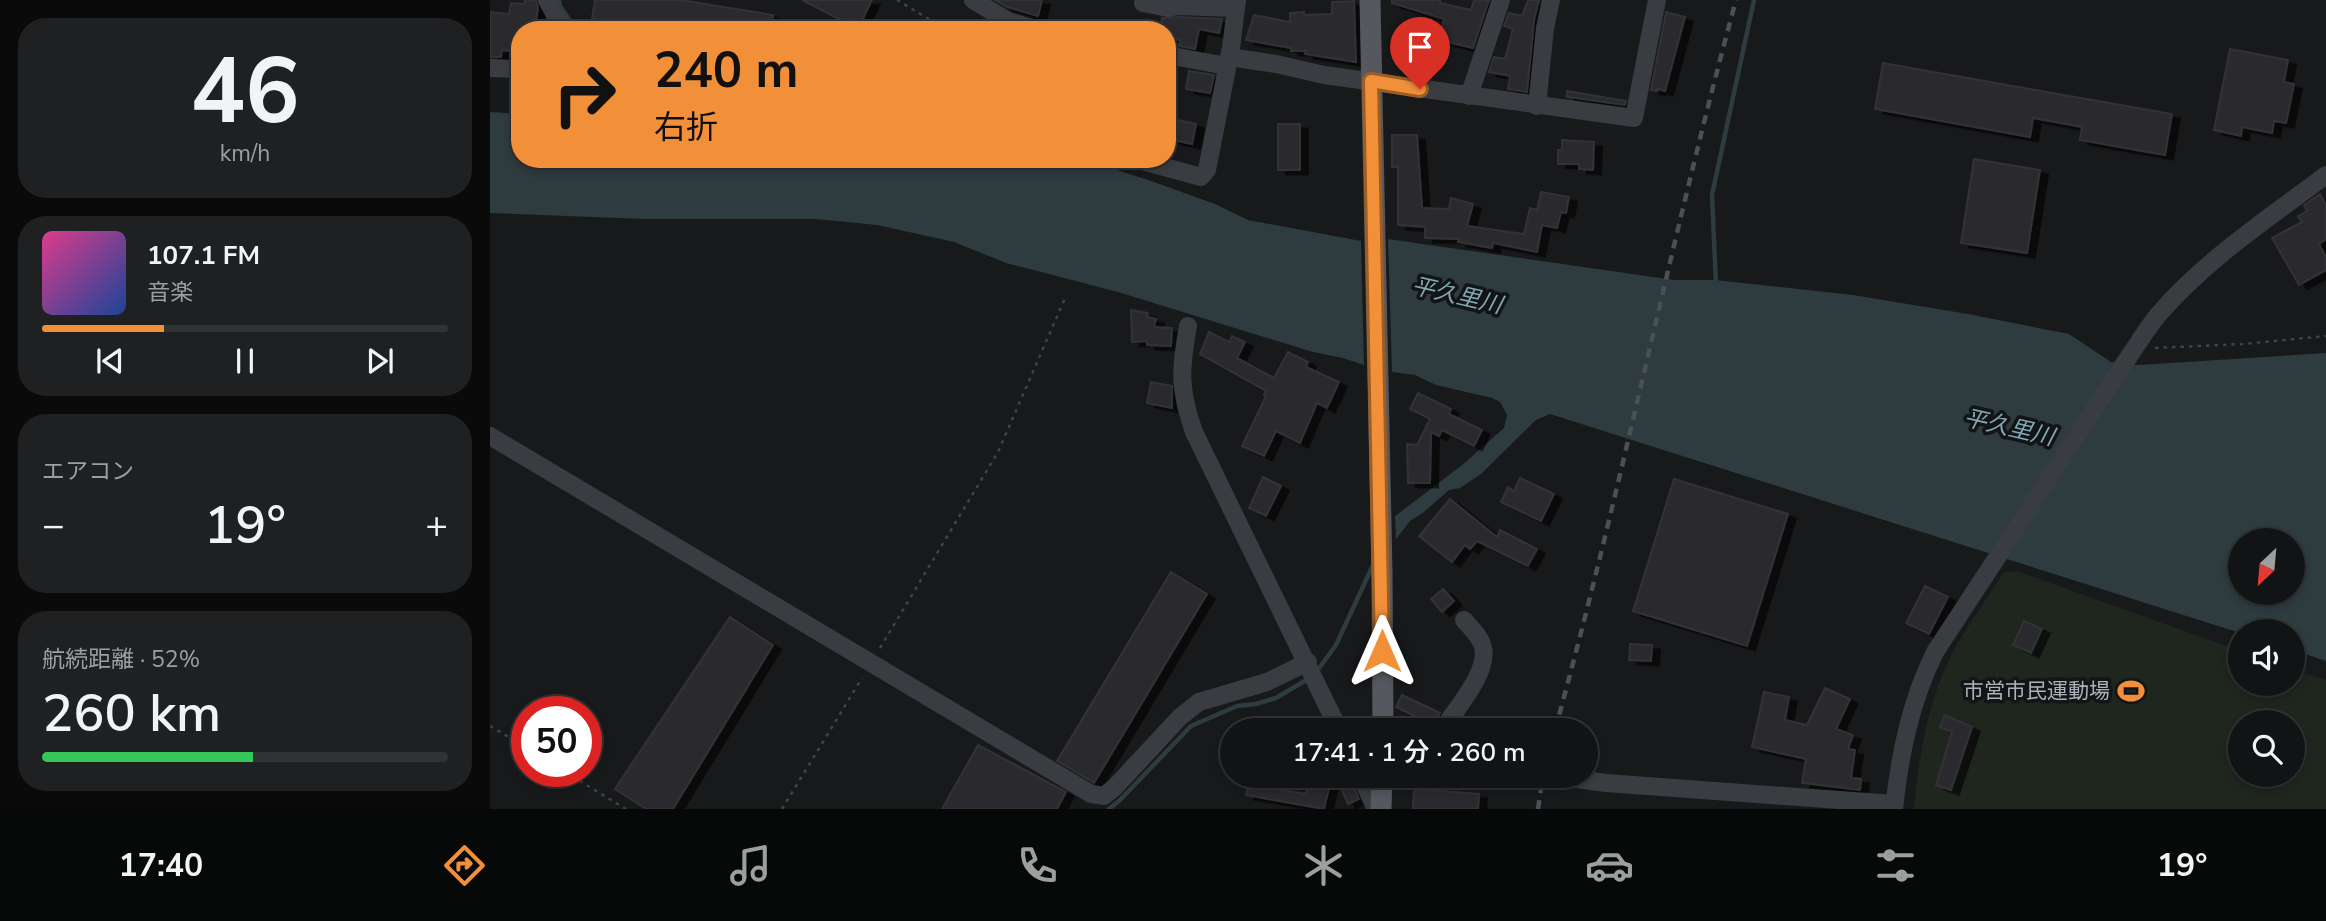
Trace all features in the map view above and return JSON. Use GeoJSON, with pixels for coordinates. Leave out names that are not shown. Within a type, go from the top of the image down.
{"type":"FeatureCollection","features":[{"type":"Feature","properties":{"kind":"main road"},"geometry":{"type":"LineString","coordinates":[[1370,0],[1383,718]]}},
{"type":"Feature","properties":{"kind":"main road"},"geometry":{"type":"LineString","coordinates":[[1378,809],[1380,788]]}},
{"type":"Feature","properties":{"kind":"street"},"geometry":{"type":"LineString","coordinates":[[547,0],[558,21]]}},
{"type":"Feature","properties":{"kind":"street"},"geometry":{"type":"LineString","coordinates":[[973,0],[1008,21]]}},
{"type":"Feature","properties":{"kind":"street"},"geometry":{"type":"LineString","coordinates":[[1144,0],[1143,3],[1168,8],[1237,4],[1207,170],[1201,177],[1168,168]]}},
{"type":"Feature","properties":{"kind":"street"},"geometry":{"type":"LineString","coordinates":[[1469,96],[1501,0]]}},
{"type":"Feature","properties":{"kind":"street"},"geometry":{"type":"LineString","coordinates":[[1537,106],[1545,28],[1551,0]]}},
{"type":"Feature","properties":{"kind":"street"},"geometry":{"type":"LineString","coordinates":[[1176,56],[1276,64],[1324,75],[1634,118],[1657,0]]}},
{"type":"Feature","properties":{"kind":"street"},"geometry":{"type":"LineString","coordinates":[[490,68],[511,69]]}},
{"type":"Feature","properties":{"kind":"street"},"geometry":{"type":"LineString","coordinates":[[1598,782],[1770,801],[1894,807],[1907,726],[1921,680],[1935,652],[2130,355],[2158,315],[2197,277],[2326,175]]}},
{"type":"Feature","properties":{"kind":"street"},"geometry":{"type":"LineString","coordinates":[[1188,326],[1182,372],[1183,402],[1194,432],[1334,718]]}},
{"type":"Feature","properties":{"kind":"street"},"geometry":{"type":"LineString","coordinates":[[490,436],[1091,794],[1104,796],[1180,717],[1199,702],[1310,666]]}},
{"type":"Feature","properties":{"kind":"street"},"geometry":{"type":"LineString","coordinates":[[1450,718],[1482,668],[1483,648],[1478,636],[1464,620]]}},
{"type":"Feature","properties":{"kind":"street"},"geometry":{"type":"LineString","coordinates":[[1367,788],[1378,809]]}},
{"type":"Feature","properties":{"kind":"path"},"geometry":{"type":"LineString","coordinates":[[897,0],[932,21]]}},
{"type":"Feature","properties":{"kind":"path"},"geometry":{"type":"LineString","coordinates":[[782,809],[998,452],[1066,296]]}},
{"type":"Feature","properties":{"kind":"path"},"geometry":{"type":"LineString","coordinates":[[2130,355],[2155,348],[2243,344],[2326,336]]}},
{"type":"Feature","properties":{"kind":"path"},"geometry":{"type":"LineString","coordinates":[[490,726],[511,738]]}},
{"type":"Feature","properties":{"kind":"path"},"geometry":{"type":"LineString","coordinates":[[590,787],[626,809]]}},
{"type":"Feature","properties":{"kind":"shaded area","name":"市営市民運動場"},"geometry":{"type":"Polygon","coordinates":[[[2004,572],[2020,572],[2228,647],[2228,696],[2305,696],[2305,673],[2326,680],[2326,809],[1914,809],[1922,745],[1932,703],[1957,644],[2004,572]]]}},
{"type":"Feature","properties":{"kind":"water"},"geometry":{"type":"Polygon","coordinates":[[[490,112],[511,113],[511,168],[1111,168],[1215,204],[1248,220],[1361,241],[1364,365],[1118,292],[1006,263],[954,242],[877,225],[816,219],[645,219],[490,213],[490,112]]]}},
{"type":"Feature","properties":{"kind":"water","name":"平久里川"},"geometry":{"type":"Polygon","coordinates":[[[1388,239],[1674,280],[1715,280],[1853,295],[1968,314],[2069,334],[2111,362],[2138,365],[2326,353],[2326,661],[2305,654],[2305,619],[2228,619],[2228,629],[1550,414],[1536,420],[1481,474],[1460,488],[1449,490],[1410,521],[1396,539],[1395,516],[1461,466],[1504,428],[1507,415],[1500,402],[1492,398],[1436,385],[1415,375],[1392,372],[1388,239]]]}},
{"type":"Feature","properties":{"kind":"building"},"geometry":{"type":"Polygon","coordinates":[[[525,0],[536,0],[536,21],[511,21],[511,51],[502,50],[501,57],[490,57],[490,12],[509,14],[511,3],[524,4],[525,0]]]}},
{"type":"Feature","properties":{"kind":"building"},"geometry":{"type":"Polygon","coordinates":[[[595,0],[681,0],[773,15],[772,21],[592,19],[595,0]]]}},
{"type":"Feature","properties":{"kind":"building"},"geometry":{"type":"Polygon","coordinates":[[[802,0],[872,0],[862,21],[843,21],[802,0]]]}},
{"type":"Feature","properties":{"kind":"building"},"geometry":{"type":"Polygon","coordinates":[[[995,0],[1042,0],[1038,16],[1007,7],[995,0]]]}},
{"type":"Feature","properties":{"kind":"building"},"geometry":{"type":"Polygon","coordinates":[[[1392,0],[1440,0],[1440,3],[1471,10],[1474,0],[1489,0],[1473,48],[1439,40],[1444,19],[1392,3],[1392,0]]]}},
{"type":"Feature","properties":{"kind":"building"},"geometry":{"type":"Polygon","coordinates":[[[1528,0],[1539,0],[1534,20],[1527,92],[1508,89],[1510,76],[1489,72],[1494,57],[1505,59],[1513,29],[1504,26],[1509,13],[1522,16],[1528,0]]]}},
{"type":"Feature","properties":{"kind":"building"},"geometry":{"type":"Polygon","coordinates":[[[1354,1],[1356,62],[1305,54],[1306,51],[1291,51],[1291,48],[1246,40],[1254,15],[1290,22],[1290,13],[1332,14],[1332,2],[1354,1]]]}},
{"type":"Feature","properties":{"kind":"building"},"geometry":{"type":"Polygon","coordinates":[[[1666,12],[1685,17],[1665,91],[1657,91],[1651,90],[1666,12]]]}},
{"type":"Feature","properties":{"kind":"building"},"geometry":{"type":"Polygon","coordinates":[[[1162,18],[1222,19],[1219,33],[1199,29],[1195,49],[1179,46],[1180,40],[1176,39],[1176,21],[1162,21],[1162,18]]]}},
{"type":"Feature","properties":{"kind":"building"},"geometry":{"type":"Polygon","coordinates":[[[2230,49],[2288,60],[2284,82],[2294,84],[2286,123],[2274,121],[2272,133],[2242,127],[2241,136],[2214,130],[2230,49]]]}},
{"type":"Feature","properties":{"kind":"building"},"geometry":{"type":"Polygon","coordinates":[[[1883,63],[2172,114],[2165,155],[2080,140],[2082,127],[2033,118],[2030,137],[1875,109],[1883,63]]]}},
{"type":"Feature","properties":{"kind":"building"},"geometry":{"type":"Polygon","coordinates":[[[1189,71],[1214,75],[1210,93],[1186,89],[1189,71]]]}},
{"type":"Feature","properties":{"kind":"building"},"geometry":{"type":"Polygon","coordinates":[[[1567,91],[1626,101],[1625,105],[1567,97],[1567,91]]]}},
{"type":"Feature","properties":{"kind":"building"},"geometry":{"type":"Polygon","coordinates":[[[1176,120],[1196,124],[1192,144],[1176,141],[1176,120]]]}},
{"type":"Feature","properties":{"kind":"building"},"geometry":{"type":"Polygon","coordinates":[[[1278,124],[1300,124],[1300,170],[1278,170],[1278,124]]]}},
{"type":"Feature","properties":{"kind":"building"},"geometry":{"type":"Polygon","coordinates":[[[1392,135],[1417,135],[1422,208],[1449,209],[1451,198],[1473,204],[1467,226],[1524,234],[1530,208],[1537,210],[1541,192],[1569,197],[1566,213],[1561,212],[1557,228],[1542,225],[1537,252],[1493,243],[1492,248],[1458,242],[1459,239],[1425,238],[1425,227],[1398,225],[1398,167],[1392,167],[1392,135]]]}},
{"type":"Feature","properties":{"kind":"building"},"geometry":{"type":"Polygon","coordinates":[[[1562,140],[1594,142],[1593,170],[1579,169],[1579,164],[1558,164],[1558,150],[1562,150],[1562,140]]]}},
{"type":"Feature","properties":{"kind":"building"},"geometry":{"type":"Polygon","coordinates":[[[1974,159],[2040,170],[2027,253],[1961,243],[1974,159]]]}},
{"type":"Feature","properties":{"kind":"building"},"geometry":{"type":"Polygon","coordinates":[[[2320,194],[2326,205],[2326,239],[2319,244],[2326,257],[2326,270],[2299,285],[2272,238],[2302,222],[2298,216],[2307,211],[2304,205],[2320,194]]]}},
{"type":"Feature","properties":{"kind":"building"},"geometry":{"type":"Polygon","coordinates":[[[1131,310],[1148,313],[1147,317],[1156,319],[1154,327],[1172,328],[1171,346],[1147,345],[1147,341],[1132,342],[1131,310]]]}},
{"type":"Feature","properties":{"kind":"building"},"geometry":{"type":"Polygon","coordinates":[[[1209,332],[1229,342],[1232,336],[1245,342],[1237,358],[1274,378],[1288,352],[1308,362],[1306,367],[1339,382],[1327,408],[1317,403],[1300,443],[1276,431],[1264,456],[1242,446],[1266,391],[1200,354],[1209,332]]]}},
{"type":"Feature","properties":{"kind":"building"},"geometry":{"type":"Polygon","coordinates":[[[1151,382],[1172,386],[1172,408],[1147,403],[1151,382]]]}},
{"type":"Feature","properties":{"kind":"building"},"geometry":{"type":"Polygon","coordinates":[[[1418,393],[1451,409],[1449,414],[1482,430],[1474,446],[1442,430],[1439,436],[1431,432],[1430,483],[1408,483],[1407,444],[1417,445],[1430,419],[1410,409],[1418,393]]]}},
{"type":"Feature","properties":{"kind":"building"},"geometry":{"type":"Polygon","coordinates":[[[1263,477],[1281,486],[1266,516],[1249,508],[1263,477]]]}},
{"type":"Feature","properties":{"kind":"building"},"geometry":{"type":"Polygon","coordinates":[[[1520,478],[1554,494],[1541,521],[1501,502],[1508,487],[1514,491],[1520,478]]]}},
{"type":"Feature","properties":{"kind":"building"},"geometry":{"type":"Polygon","coordinates":[[[1674,479],[1788,514],[1747,646],[1633,611],[1674,479]]]}},
{"type":"Feature","properties":{"kind":"building"},"geometry":{"type":"Polygon","coordinates":[[[1450,499],[1497,537],[1500,530],[1537,549],[1528,566],[1477,541],[1470,549],[1465,545],[1452,562],[1419,536],[1450,499]]]}},
{"type":"Feature","properties":{"kind":"building"},"geometry":{"type":"Polygon","coordinates":[[[1171,572],[1207,594],[1094,783],[1057,761],[1171,572]]]}},
{"type":"Feature","properties":{"kind":"building"},"geometry":{"type":"Polygon","coordinates":[[[1925,586],[1948,597],[1929,634],[1906,623],[1925,586]]]}},
{"type":"Feature","properties":{"kind":"building"},"geometry":{"type":"Polygon","coordinates":[[[1443,589],[1454,601],[1442,612],[1431,599],[1443,589]]]}},
{"type":"Feature","properties":{"kind":"building"},"geometry":{"type":"Polygon","coordinates":[[[730,617],[773,645],[673,809],[646,809],[615,789],[730,617]]]}},
{"type":"Feature","properties":{"kind":"building"},"geometry":{"type":"Polygon","coordinates":[[[2024,621],[2042,629],[2031,653],[2013,645],[2024,621]]]}},
{"type":"Feature","properties":{"kind":"building"},"geometry":{"type":"Polygon","coordinates":[[[1630,644],[1652,645],[1651,661],[1629,660],[1630,644]]]}},
{"type":"Feature","properties":{"kind":"building"},"geometry":{"type":"Polygon","coordinates":[[[1825,688],[1850,699],[1836,729],[1853,735],[1848,749],[1855,750],[1851,778],[1861,779],[1860,790],[1802,783],[1806,759],[1752,747],[1764,692],[1789,697],[1785,720],[1807,725],[1825,688]]]}},
{"type":"Feature","properties":{"kind":"building"},"geometry":{"type":"Polygon","coordinates":[[[1402,695],[1440,713],[1437,718],[1418,718],[1396,707],[1402,695]]]}},
{"type":"Feature","properties":{"kind":"building"},"geometry":{"type":"Polygon","coordinates":[[[1945,715],[1972,727],[1951,790],[1936,785],[1952,732],[1940,727],[1945,715]]]}},
{"type":"Feature","properties":{"kind":"building"},"geometry":{"type":"Polygon","coordinates":[[[978,745],[1066,792],[1057,809],[942,809],[978,745]]]}},
{"type":"Feature","properties":{"kind":"building"},"geometry":{"type":"Polygon","coordinates":[[[1248,788],[1276,788],[1306,794],[1307,788],[1329,788],[1324,809],[1246,795],[1248,788]]]}},
{"type":"Feature","properties":{"kind":"building"},"geometry":{"type":"Polygon","coordinates":[[[1341,788],[1354,788],[1359,799],[1348,804],[1341,788]]]}},
{"type":"Feature","properties":{"kind":"building"},"geometry":{"type":"Polygon","coordinates":[[[1414,789],[1479,794],[1478,809],[1413,809],[1414,789]]]}},
{"type":"Feature","properties":{"kind":"waterway"},"geometry":{"type":"LineString","coordinates":[[559,0],[570,21]]}},
{"type":"Feature","properties":{"kind":"waterway"},"geometry":{"type":"LineString","coordinates":[[1716,285],[1712,195],[1754,0]]}},
{"type":"Feature","properties":{"kind":"waterway"},"geometry":{"type":"LineString","coordinates":[[1317,671],[1336,645],[1373,565]]}},
{"type":"Feature","properties":{"kind":"waterway"},"geometry":{"type":"LineString","coordinates":[[1109,809],[1191,726],[1237,706],[1276,698],[1308,679]]}},
{"type":"Feature","properties":{"kind":"railway"},"geometry":{"type":"LineString","coordinates":[[1558,718],[1736,0]]}},
{"type":"Feature","properties":{"kind":"railway"},"geometry":{"type":"LineString","coordinates":[[1538,809],[1541,788]]}},
{"type":"Feature","properties":{"kind":"place","name":"市営市民運動場"},"geometry":{"type":"Point","coordinates":[2131,691]}},
{"type":"Feature","properties":{"kind":"route"},"geometry":{"type":"LineString","coordinates":[[1382,651],[1371,81],[1420,89]]}}]}
